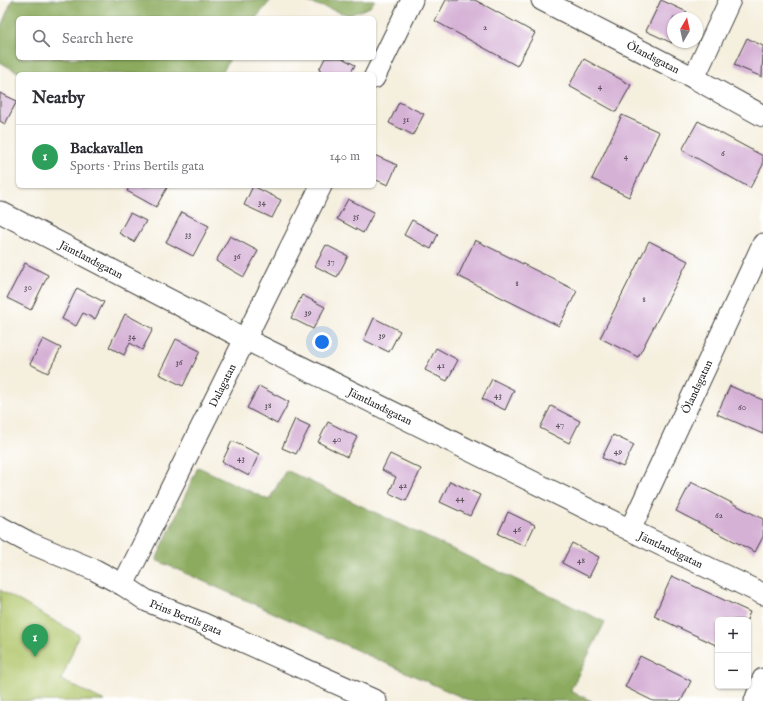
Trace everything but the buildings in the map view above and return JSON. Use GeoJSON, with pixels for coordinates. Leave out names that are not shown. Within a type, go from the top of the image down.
{"type":"FeatureCollection","features":[{"type":"Feature","properties":{"kind":"street"},"geometry":{"type":"LineString","coordinates":[[376,74],[412,0]]}},
{"type":"Feature","properties":{"kind":"street","name":"Ölandsgatan"},"geometry":{"type":"LineString","coordinates":[[542,0],[694,78],[763,116]]}},
{"type":"Feature","properties":{"kind":"street"},"geometry":{"type":"LineString","coordinates":[[694,78],[730,0]]}},
{"type":"Feature","properties":{"kind":"street","name":"Dalagatan"},"geometry":{"type":"LineString","coordinates":[[124,585],[320,188]]}},
{"type":"Feature","properties":{"kind":"street","name":"Jämtlandsgatan"},"geometry":{"type":"LineString","coordinates":[[0,212],[245,339],[630,530],[763,594]]}},
{"type":"Feature","properties":{"kind":"street","name":"Ölandsgatan"},"geometry":{"type":"LineString","coordinates":[[630,530],[763,244]]}},
{"type":"Feature","properties":{"kind":"street","name":"Prins Bertils gata"},"geometry":{"type":"LineString","coordinates":[[0,527],[30,543],[95,570],[124,585],[147,601],[204,624],[376,701]]}},
{"type":"Feature","properties":{"kind":"green space"},"geometry":{"type":"Polygon","coordinates":[[[12,0],[271,0],[258,16],[16,16],[16,60],[229,60],[223,72],[18,72],[0,62],[0,29],[12,0]]]}},
{"type":"Feature","properties":{"kind":"green space"},"geometry":{"type":"Polygon","coordinates":[[[301,0],[375,0],[370,7],[349,15],[301,0]]]}},
{"type":"Feature","properties":{"kind":"green space"},"geometry":{"type":"Polygon","coordinates":[[[198,467],[269,500],[286,470],[605,622],[570,691],[592,701],[470,701],[156,560],[198,467]]]}},
{"type":"Feature","properties":{"kind":"green space"},"geometry":{"type":"Polygon","coordinates":[[[0,590],[79,635],[61,680],[105,701],[0,701],[0,590]]]}},
{"type":"Feature","properties":{"kind":"place","name":"Backavallen"},"geometry":{"type":"Point","coordinates":[35,657]}}]}
